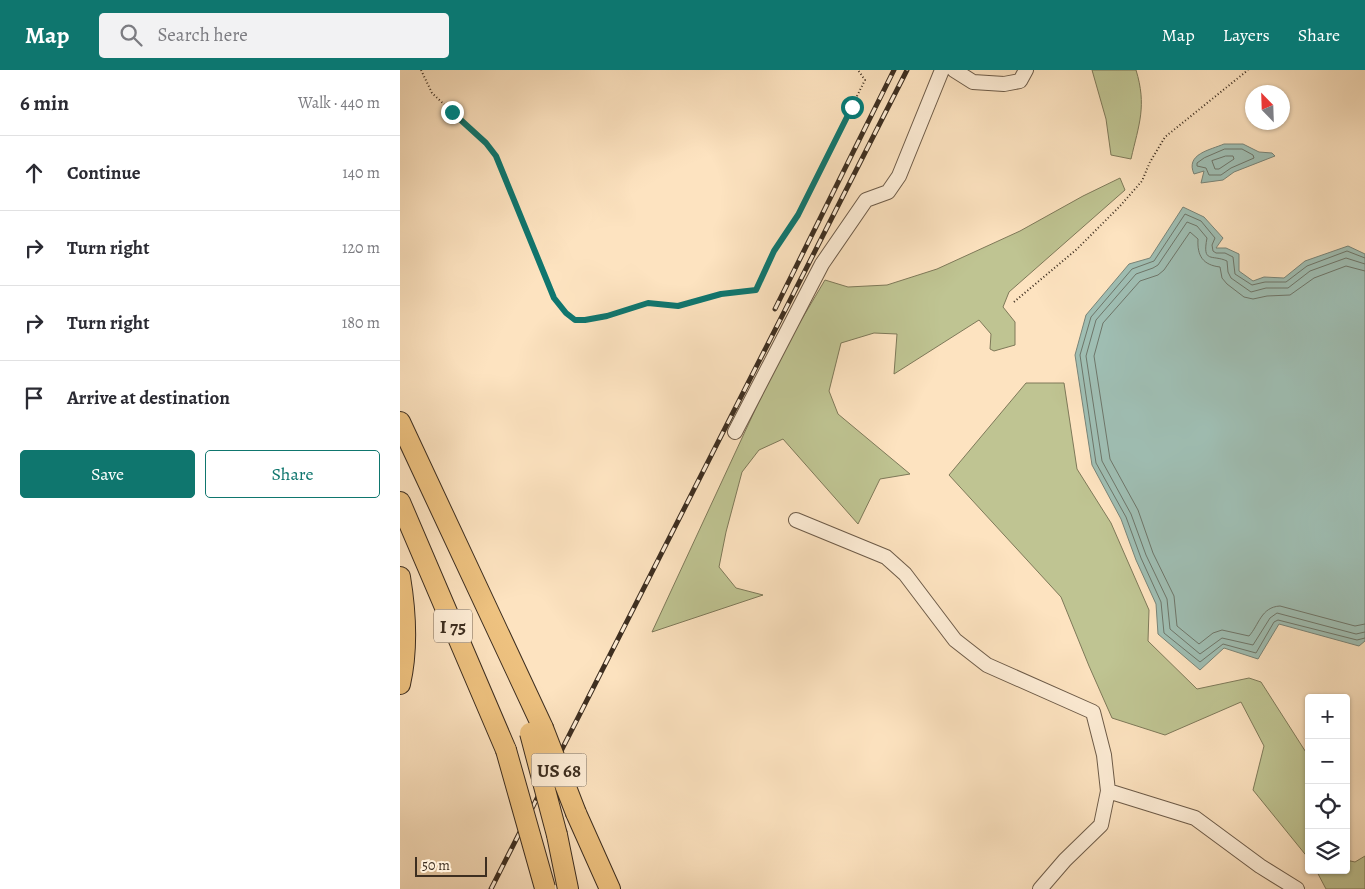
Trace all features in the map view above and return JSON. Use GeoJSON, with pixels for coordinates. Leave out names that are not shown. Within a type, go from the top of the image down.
{"type":"FeatureCollection","features":[{"type":"Feature","properties":{"kind":"highway","name":"US 68"},"geometry":{"type":"LineString","coordinates":[[400,422],[536,731],[610,889]]}},
{"type":"Feature","properties":{"kind":"highway","name":"I 75"},"geometry":{"type":"LineString","coordinates":[[400,502],[506,750],[545,888]]}},
{"type":"Feature","properties":{"kind":"highway"},"geometry":{"type":"LineString","coordinates":[[400,577],[405,613],[400,684]]}},
{"type":"Feature","properties":{"kind":"highway"},"geometry":{"type":"LineString","coordinates":[[536,731],[568,889]]}},
{"type":"Feature","properties":{"kind":"lane"},"geometry":{"type":"LineString","coordinates":[[735,432],[822,264],[866,200],[888,192],[899,176],[942,70]]}},
{"type":"Feature","properties":{"kind":"lane"},"geometry":{"type":"LineString","coordinates":[[954,70],[973,82],[1004,84],[1020,81],[1026,70]]}},
{"type":"Feature","properties":{"kind":"lane"},"geometry":{"type":"LineString","coordinates":[[796,520],[886,557],[905,574],[955,640],[987,665],[1093,712],[1104,755],[1108,791],[1101,825],[1065,860],[1040,889]]}},
{"type":"Feature","properties":{"kind":"lane"},"geometry":{"type":"LineString","coordinates":[[1108,791],[1195,818],[1260,866],[1297,889]]}},
{"type":"Feature","properties":{"kind":"path"},"geometry":{"type":"LineString","coordinates":[[421,70],[432,92],[486,143],[496,156],[554,298],[566,313],[575,320],[585,320],[607,316],[648,303],[678,306],[721,294],[756,290],[774,251],[798,215],[860,89],[864,80],[858,70]]}},
{"type":"Feature","properties":{"kind":"path"},"geometry":{"type":"LineString","coordinates":[[1014,302],[1076,249],[1120,206],[1142,181],[1150,162],[1165,137],[1248,70]]}},
{"type":"Feature","properties":{"kind":"green space"},"geometry":{"type":"Polygon","coordinates":[[[1092,70],[1136,70],[1141,94],[1141,115],[1131,159],[1111,155],[1106,119],[1092,70]]]}},
{"type":"Feature","properties":{"kind":"green space"},"geometry":{"type":"Polygon","coordinates":[[[1120,178],[1125,190],[1009,292],[1003,307],[1015,322],[1015,345],[994,351],[990,349],[991,334],[979,320],[894,374],[897,334],[874,333],[841,343],[829,391],[838,414],[910,474],[880,479],[858,524],[783,439],[759,450],[742,472],[719,567],[736,588],[763,595],[652,632],[781,354],[825,280],[848,287],[887,285],[937,269],[1020,231],[1120,178]]]}},
{"type":"Feature","properties":{"kind":"green space"},"geometry":{"type":"Polygon","coordinates":[[[1026,383],[1064,383],[1077,469],[1111,523],[1149,610],[1148,641],[1197,689],[1249,678],[1261,682],[1305,751],[1305,854],[1253,790],[1264,746],[1241,702],[1165,735],[1112,718],[1061,597],[949,475],[1026,383]]]}},
{"type":"Feature","properties":{"kind":"green space"},"geometry":{"type":"Polygon","coordinates":[[[1365,856],[1365,889],[1326,889],[1318,874],[1350,874],[1350,861],[1355,862],[1365,856]]]}},
{"type":"Feature","properties":{"kind":"water"},"geometry":{"type":"Polygon","coordinates":[[[1224,144],[1243,144],[1259,152],[1272,153],[1275,156],[1234,172],[1223,180],[1201,183],[1204,171],[1194,174],[1193,162],[1200,154],[1224,144]]]}},
{"type":"Feature","properties":{"kind":"water"},"geometry":{"type":"Polygon","coordinates":[[[1183,207],[1204,217],[1223,238],[1216,248],[1226,248],[1239,254],[1239,271],[1253,281],[1264,277],[1284,278],[1305,261],[1348,246],[1365,254],[1365,641],[1359,646],[1279,624],[1258,659],[1224,648],[1200,670],[1158,634],[1156,604],[1136,560],[1121,519],[1092,465],[1075,355],[1086,315],[1129,264],[1150,258],[1183,207]]]}},
{"type":"Feature","properties":{"kind":"railway"},"geometry":{"type":"LineString","coordinates":[[775,309],[894,70]]}},
{"type":"Feature","properties":{"kind":"railway"},"geometry":{"type":"LineString","coordinates":[[491,889],[907,70]]}},
{"type":"Feature","properties":{"kind":"route"},"geometry":{"type":"LineString","coordinates":[[452,112],[486,143],[496,156],[554,298],[566,313],[575,320],[585,320],[607,316],[648,303],[678,306],[721,294],[756,290],[774,251],[798,215],[852,107]]}}]}
